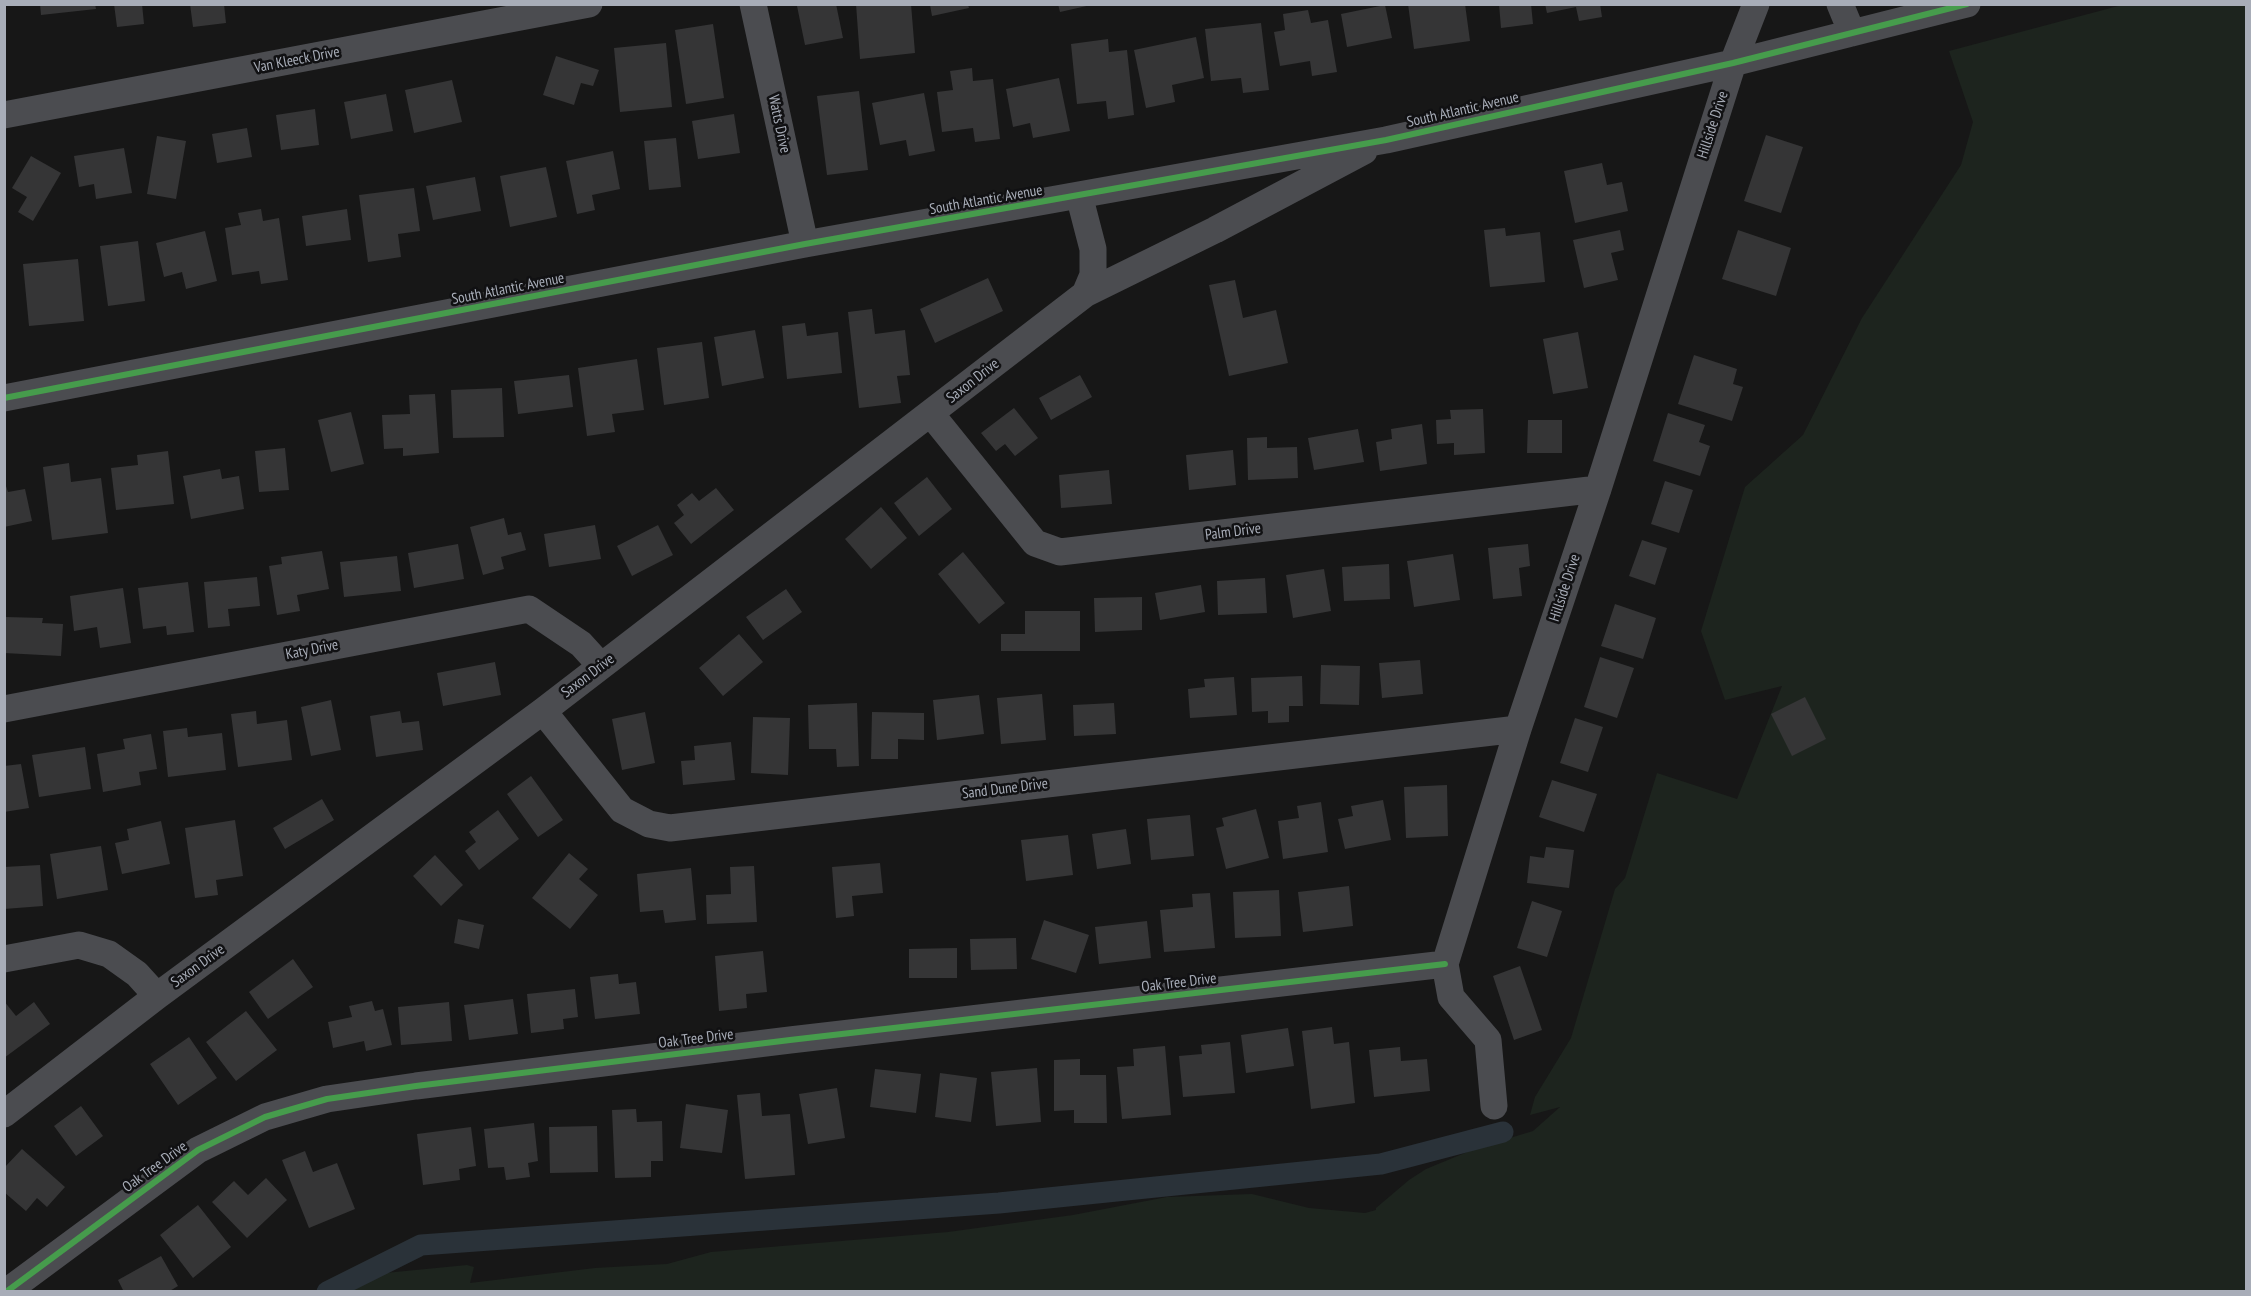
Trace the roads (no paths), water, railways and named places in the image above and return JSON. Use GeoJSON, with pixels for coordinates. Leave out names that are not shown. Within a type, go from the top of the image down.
{"type":"FeatureCollection","features":[{"type":"Feature","properties":{"kind":"street","name":"Van Kleeck Drive"},"geometry":{"type":"LineString","coordinates":[[4,115],[589,4]]}},
{"type":"Feature","properties":{"kind":"street","name":"Watts Drive"},"geometry":{"type":"LineString","coordinates":[[753,4],[805,244]]}},
{"type":"Feature","properties":{"kind":"street"},"geometry":{"type":"LineString","coordinates":[[1733,63],[1756,4]]}},
{"type":"Feature","properties":{"kind":"street"},"geometry":{"type":"LineString","coordinates":[[1840,4],[1852,33]]}},
{"type":"Feature","properties":{"kind":"street","name":"South Atlantic Avenue"},"geometry":{"type":"LineString","coordinates":[[4,398],[805,244],[1386,140],[1733,63],[1967,4]]}},
{"type":"Feature","properties":{"kind":"street","name":"Hillside Drive"},"geometry":{"type":"LineString","coordinates":[[1494,1106],[1488,1040],[1451,997],[1445,964],[1518,729],[1598,489],[1733,63]]}},
{"type":"Feature","properties":{"kind":"street","name":"Saxon Drive"},"geometry":{"type":"LineString","coordinates":[[4,1114],[157,996],[543,711],[1085,294],[1215,230],[1386,140]]}},
{"type":"Feature","properties":{"kind":"street"},"geometry":{"type":"LineString","coordinates":[[1079,195],[1093,249],[1093,275],[1085,294]]}},
{"type":"Feature","properties":{"kind":"street","name":"Palm Drive"},"geometry":{"type":"LineString","coordinates":[[931,414],[1035,543],[1060,552],[1598,489]]}},
{"type":"Feature","properties":{"kind":"street","name":"Katy Drive"},"geometry":{"type":"LineString","coordinates":[[4,709],[529,609],[581,644],[601,666]]}},
{"type":"Feature","properties":{"kind":"street","name":"Sand Dune Drive"},"geometry":{"type":"LineString","coordinates":[[543,711],[622,810],[649,824],[670,828],[1518,729]]}},
{"type":"Feature","properties":{"kind":"street"},"geometry":{"type":"LineString","coordinates":[[4,959],[79,945],[109,954],[137,974],[157,996]]}},
{"type":"Feature","properties":{"kind":"street","name":"Oak Tree Drive"},"geometry":{"type":"LineString","coordinates":[[6,1292],[198,1150],[265,1117],[327,1099],[790,1040],[1445,964]]}},
{"type":"Feature","properties":{"kind":"waterway"},"geometry":{"type":"LineString","coordinates":[[327,1292],[421,1245],[999,1203],[1381,1164],[1503,1132]]}}]}
